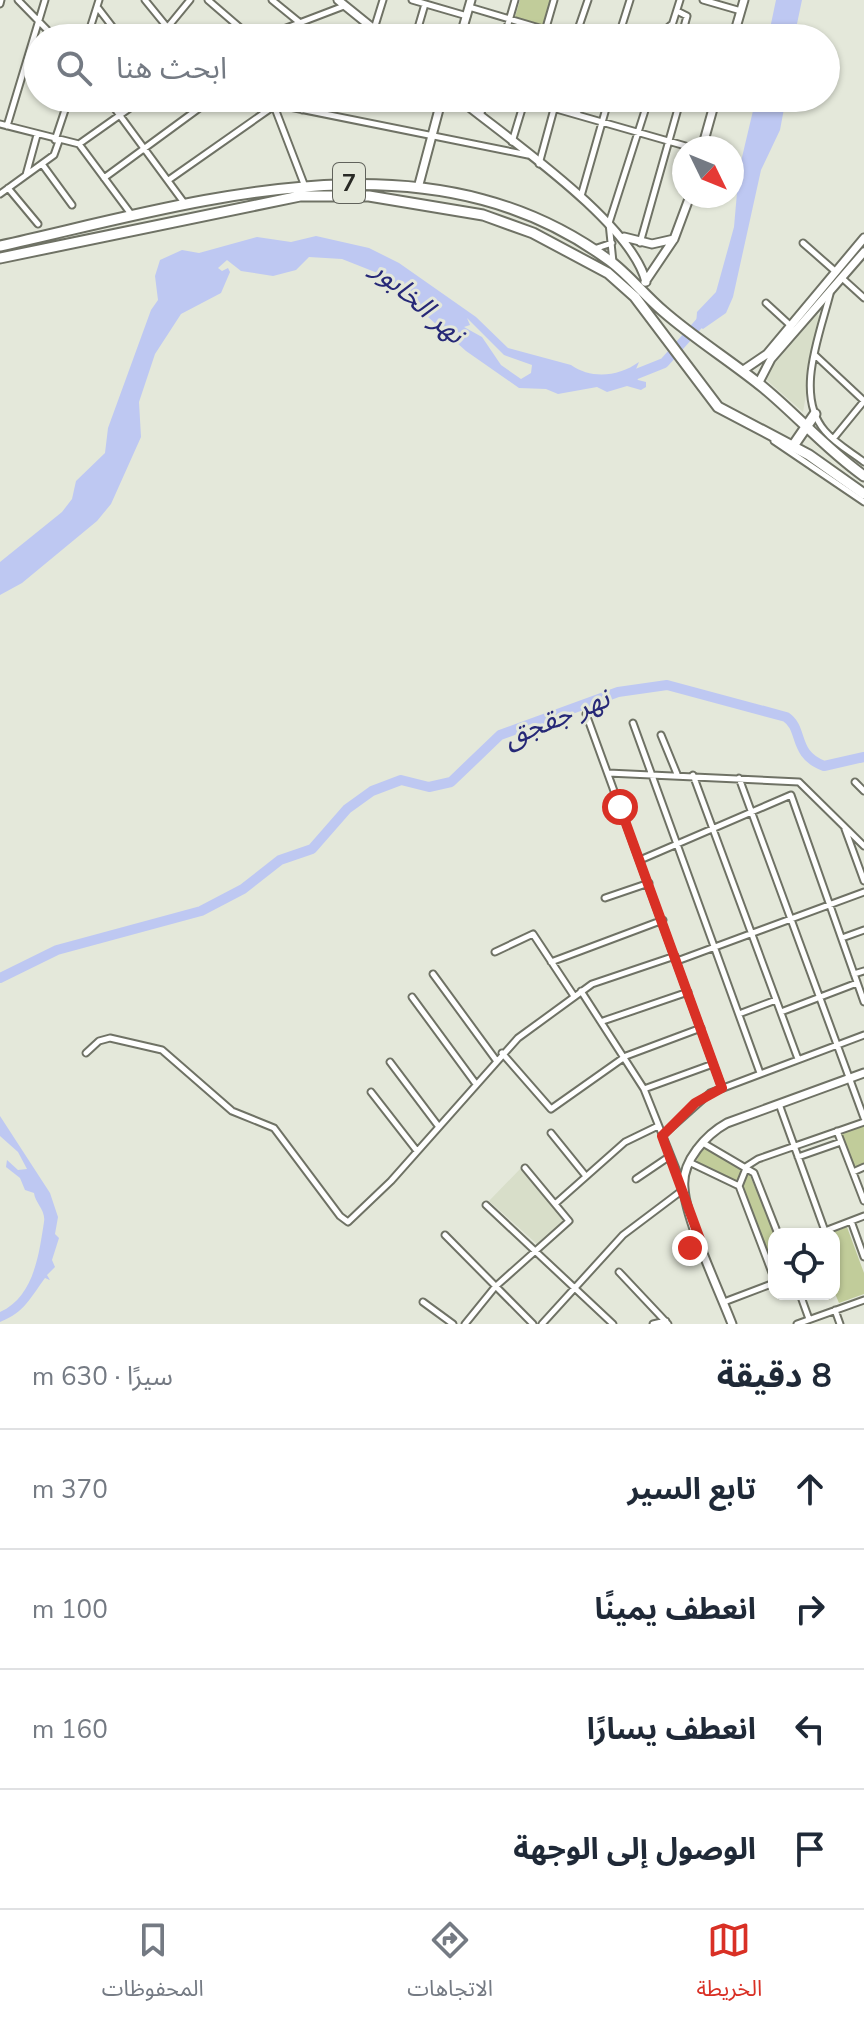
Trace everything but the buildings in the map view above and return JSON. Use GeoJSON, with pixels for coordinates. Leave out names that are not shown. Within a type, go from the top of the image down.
{"type":"FeatureCollection","features":[{"type":"Feature","properties":{"kind":"highway","name":"7"},"geometry":{"type":"LineString","coordinates":[[0,246],[186,205],[304,184],[365,183],[418,188],[514,211],[559,230],[593,250],[667,315],[742,371]]}},
{"type":"Feature","properties":{"kind":"highway","name":"7"},"geometry":{"type":"LineString","coordinates":[[0,258],[244,205],[334,194],[409,200],[483,215],[543,237],[610,268]]}},
{"type":"Feature","properties":{"kind":"highway","name":"7"},"geometry":{"type":"LineString","coordinates":[[640,290],[661,331],[708,396],[724,412],[793,446],[864,494]]}},
{"type":"Feature","properties":{"kind":"highway"},"geometry":{"type":"LineString","coordinates":[[742,371],[805,429],[864,476]]}},
{"type":"Feature","properties":{"kind":"highway"},"geometry":{"type":"LineString","coordinates":[[793,446],[815,414]]}},
{"type":"Feature","properties":{"kind":"street"},"geometry":{"type":"LineString","coordinates":[[18,0],[42,24]]}},
{"type":"Feature","properties":{"kind":"street"},"geometry":{"type":"LineString","coordinates":[[38,24],[45,0]]}},
{"type":"Feature","properties":{"kind":"street"},"geometry":{"type":"LineString","coordinates":[[92,24],[99,0]]}},
{"type":"Feature","properties":{"kind":"street"},"geometry":{"type":"LineString","coordinates":[[145,0],[164,24]]}},
{"type":"Feature","properties":{"kind":"street"},"geometry":{"type":"LineString","coordinates":[[170,24],[190,0]]}},
{"type":"Feature","properties":{"kind":"street"},"geometry":{"type":"LineString","coordinates":[[208,0],[236,24]]}},
{"type":"Feature","properties":{"kind":"street"},"geometry":{"type":"LineString","coordinates":[[272,0],[300,23],[341,3],[368,24]]}},
{"type":"Feature","properties":{"kind":"street"},"geometry":{"type":"LineString","coordinates":[[376,24],[383,0]]}},
{"type":"Feature","properties":{"kind":"street"},"geometry":{"type":"LineString","coordinates":[[412,0],[469,7],[527,24]]}},
{"type":"Feature","properties":{"kind":"street"},"geometry":{"type":"LineString","coordinates":[[508,24],[515,0]]}},
{"type":"Feature","properties":{"kind":"street"},"geometry":{"type":"LineString","coordinates":[[547,24],[554,0]]}},
{"type":"Feature","properties":{"kind":"street"},"geometry":{"type":"LineString","coordinates":[[579,24],[588,0]]}},
{"type":"Feature","properties":{"kind":"street"},"geometry":{"type":"LineString","coordinates":[[622,24],[630,0]]}},
{"type":"Feature","properties":{"kind":"street"},"geometry":{"type":"LineString","coordinates":[[672,24],[680,0]]}},
{"type":"Feature","properties":{"kind":"street"},"geometry":{"type":"LineString","coordinates":[[703,0],[741,11]]}},
{"type":"Feature","properties":{"kind":"street"},"geometry":{"type":"LineString","coordinates":[[737,24],[744,0]]}},
{"type":"Feature","properties":{"kind":"street"},"geometry":{"type":"LineString","coordinates":[[419,24],[425,4]]}},
{"type":"Feature","properties":{"kind":"street"},"geometry":{"type":"LineString","coordinates":[[97,7],[110,24]]}},
{"type":"Feature","properties":{"kind":"street"},"geometry":{"type":"LineString","coordinates":[[677,11],[687,16],[685,24]]}},
{"type":"Feature","properties":{"kind":"street"},"geometry":{"type":"LineString","coordinates":[[7,126],[24,70]]}},
{"type":"Feature","properties":{"kind":"street"},"geometry":{"type":"LineString","coordinates":[[0,194],[54,155],[65,112]]}},
{"type":"Feature","properties":{"kind":"street"},"geometry":{"type":"LineString","coordinates":[[0,124],[57,141],[79,144],[123,112]]}},
{"type":"Feature","properties":{"kind":"street"},"geometry":{"type":"LineString","coordinates":[[104,178],[194,112]]}},
{"type":"Feature","properties":{"kind":"street"},"geometry":{"type":"LineString","coordinates":[[170,179],[265,112]]}},
{"type":"Feature","properties":{"kind":"street"},"geometry":{"type":"LineString","coordinates":[[276,112],[304,184]]}},
{"type":"Feature","properties":{"kind":"street"},"geometry":{"type":"LineString","coordinates":[[305,112],[432,134],[528,155]]}},
{"type":"Feature","properties":{"kind":"street"},"geometry":{"type":"LineString","coordinates":[[418,188],[438,112]]}},
{"type":"Feature","properties":{"kind":"street"},"geometry":{"type":"LineString","coordinates":[[475,112],[624,237],[639,262],[640,290]]}},
{"type":"Feature","properties":{"kind":"street"},"geometry":{"type":"LineString","coordinates":[[480,116],[481,112]]}},
{"type":"Feature","properties":{"kind":"street"},"geometry":{"type":"LineString","coordinates":[[512,142],[520,112]]}},
{"type":"Feature","properties":{"kind":"street"},"geometry":{"type":"LineString","coordinates":[[539,165],[553,112]]}},
{"type":"Feature","properties":{"kind":"street"},"geometry":{"type":"LineString","coordinates":[[568,112],[672,142]]}},
{"type":"Feature","properties":{"kind":"street"},"geometry":{"type":"LineString","coordinates":[[580,197],[605,112]]}},
{"type":"Feature","properties":{"kind":"street"},"geometry":{"type":"LineString","coordinates":[[610,268],[612,243],[609,223],[644,112]]}},
{"type":"Feature","properties":{"kind":"street"},"geometry":{"type":"LineString","coordinates":[[640,243],[677,112]]}},
{"type":"Feature","properties":{"kind":"street"},"geometry":{"type":"LineString","coordinates":[[705,136],[712,112]]}},
{"type":"Feature","properties":{"kind":"street"},"geometry":{"type":"LineString","coordinates":[[120,114],[186,205]]}},
{"type":"Feature","properties":{"kind":"street"},"geometry":{"type":"LineString","coordinates":[[26,175],[37,135]]}},
{"type":"Feature","properties":{"kind":"street"},"geometry":{"type":"LineString","coordinates":[[79,144],[133,216]]}},
{"type":"Feature","properties":{"kind":"street"},"geometry":{"type":"LineString","coordinates":[[42,164],[72,205]]}},
{"type":"Feature","properties":{"kind":"street"},"geometry":{"type":"LineString","coordinates":[[8,188],[38,224]]}},
{"type":"Feature","properties":{"kind":"street"},"geometry":{"type":"LineString","coordinates":[[640,290],[674,239],[686,208]]}},
{"type":"Feature","properties":{"kind":"street"},"geometry":{"type":"LineString","coordinates":[[624,237],[640,243],[674,239]]}},
{"type":"Feature","properties":{"kind":"street"},"geometry":{"type":"LineString","coordinates":[[864,238],[830,294],[810,387],[815,414],[833,439],[864,462]]}},
{"type":"Feature","properties":{"kind":"street"},"geometry":{"type":"LineString","coordinates":[[593,250],[612,243]]}},
{"type":"Feature","properties":{"kind":"street"},"geometry":{"type":"LineString","coordinates":[[803,243],[864,298]]}},
{"type":"Feature","properties":{"kind":"street"},"geometry":{"type":"LineString","coordinates":[[742,371],[759,361],[839,275],[863,256]]}},
{"type":"Feature","properties":{"kind":"street"},"geometry":{"type":"LineString","coordinates":[[758,384],[771,359],[830,294]]}},
{"type":"Feature","properties":{"kind":"street"},"geometry":{"type":"LineString","coordinates":[[766,303],[791,326]]}},
{"type":"Feature","properties":{"kind":"street"},"geometry":{"type":"LineString","coordinates":[[815,355],[864,401],[833,439]]}},
{"type":"Feature","properties":{"kind":"street"},"geometry":{"type":"LineString","coordinates":[[774,441],[864,502]]}},
{"type":"Feature","properties":{"kind":"street"},"geometry":{"type":"LineString","coordinates":[[586,714],[722,1088]]}},
{"type":"Feature","properties":{"kind":"street"},"geometry":{"type":"LineString","coordinates":[[633,723],[760,1073]]}},
{"type":"Feature","properties":{"kind":"street"},"geometry":{"type":"LineString","coordinates":[[661,735],[677,774]]}},
{"type":"Feature","properties":{"kind":"street"},"geometry":{"type":"LineString","coordinates":[[608,773],[799,782],[863,844],[852,848]]}},
{"type":"Feature","properties":{"kind":"street"},"geometry":{"type":"LineString","coordinates":[[693,775],[798,1059]]}},
{"type":"Feature","properties":{"kind":"street"},"geometry":{"type":"LineString","coordinates":[[739,778],[864,1120],[747,1166],[739,1186],[768,1264]]}},
{"type":"Feature","properties":{"kind":"street"},"geometry":{"type":"LineString","coordinates":[[855,782],[864,791]]}},
{"type":"Feature","properties":{"kind":"street"},"geometry":{"type":"LineString","coordinates":[[640,860],[791,795],[864,1002]]}},
{"type":"Feature","properties":{"kind":"street"},"geometry":{"type":"LineString","coordinates":[[843,824],[864,881]]}},
{"type":"Feature","properties":{"kind":"street"},"geometry":{"type":"LineString","coordinates":[[605,898],[649,883]]}},
{"type":"Feature","properties":{"kind":"street"},"geometry":{"type":"LineString","coordinates":[[86,1053],[99,1041],[110,1038],[162,1050],[232,1111],[274,1128],[340,1216],[348,1222],[439,1127],[502,1053],[581,991],[592,984],[715,947],[864,892]]}},
{"type":"Feature","properties":{"kind":"street"},"geometry":{"type":"LineString","coordinates":[[551,962],[663,920]]}},
{"type":"Feature","properties":{"kind":"street"},"geometry":{"type":"LineString","coordinates":[[842,938],[864,930]]}},
{"type":"Feature","properties":{"kind":"street"},"geometry":{"type":"LineString","coordinates":[[495,952],[533,934],[574,996]]}},
{"type":"Feature","properties":{"kind":"street"},"geometry":{"type":"LineString","coordinates":[[854,974],[864,971]]}},
{"type":"Feature","properties":{"kind":"street"},"geometry":{"type":"LineString","coordinates":[[433,974],[496,1060]]}},
{"type":"Feature","properties":{"kind":"street"},"geometry":{"type":"LineString","coordinates":[[781,1012],[857,983]]}},
{"type":"Feature","properties":{"kind":"street"},"geometry":{"type":"LineString","coordinates":[[581,991],[626,1056],[644,1089],[732,1324]]}},
{"type":"Feature","properties":{"kind":"street"},"geometry":{"type":"LineString","coordinates":[[603,1021],[688,992]]}},
{"type":"Feature","properties":{"kind":"street"},"geometry":{"type":"LineString","coordinates":[[412,997],[476,1084]]}},
{"type":"Feature","properties":{"kind":"street"},"geometry":{"type":"LineString","coordinates":[[739,1014],[776,1000]]}},
{"type":"Feature","properties":{"kind":"street"},"geometry":{"type":"LineString","coordinates":[[502,1053],[551,1109],[626,1056],[701,1028]]}},
{"type":"Feature","properties":{"kind":"street"},"geometry":{"type":"LineString","coordinates":[[662,1136],[695,1103],[722,1088],[864,1035]]}},
{"type":"Feature","properties":{"kind":"street"},"geometry":{"type":"LineString","coordinates":[[390,1062],[439,1127]]}},
{"type":"Feature","properties":{"kind":"street"},"geometry":{"type":"LineString","coordinates":[[644,1089],[713,1064]]}},
{"type":"Feature","properties":{"kind":"street"},"geometry":{"type":"LineString","coordinates":[[542,1324],[632,1225],[684,1189],[691,1163],[702,1143],[727,1123],[864,1073]]}},
{"type":"Feature","properties":{"kind":"street"},"geometry":{"type":"LineString","coordinates":[[371,1092],[417,1151]]}},
{"type":"Feature","properties":{"kind":"street"},"geometry":{"type":"LineString","coordinates":[[779,1103],[824,1228]]}},
{"type":"Feature","properties":{"kind":"street"},"geometry":{"type":"LineString","coordinates":[[555,1204],[625,1142],[659,1126]]}},
{"type":"Feature","properties":{"kind":"street"},"geometry":{"type":"LineString","coordinates":[[837,1131],[864,1201]]}},
{"type":"Feature","properties":{"kind":"street"},"geometry":{"type":"LineString","coordinates":[[551,1133],[585,1175]]}},
{"type":"Feature","properties":{"kind":"street"},"geometry":{"type":"LineString","coordinates":[[798,1157],[841,1142]]}},
{"type":"Feature","properties":{"kind":"street"},"geometry":{"type":"LineString","coordinates":[[702,1143],[747,1166],[759,1180],[776,1228]]}},
{"type":"Feature","properties":{"kind":"street"},"geometry":{"type":"LineString","coordinates":[[636,1179],[670,1156]]}},
{"type":"Feature","properties":{"kind":"street"},"geometry":{"type":"LineString","coordinates":[[691,1163],[739,1186]]}},
{"type":"Feature","properties":{"kind":"street"},"geometry":{"type":"LineString","coordinates":[[853,1172],[864,1167]]}},
{"type":"Feature","properties":{"kind":"street"},"geometry":{"type":"LineString","coordinates":[[465,1324],[495,1287],[569,1221],[525,1168]]}},
{"type":"Feature","properties":{"kind":"street"},"geometry":{"type":"LineString","coordinates":[[486,1205],[613,1324]]}},
{"type":"Feature","properties":{"kind":"street"},"geometry":{"type":"LineString","coordinates":[[833,1228],[864,1216]]}},
{"type":"Feature","properties":{"kind":"street"},"geometry":{"type":"LineString","coordinates":[[851,1221],[864,1257]]}},
{"type":"Feature","properties":{"kind":"street"},"geometry":{"type":"LineString","coordinates":[[445,1235],[533,1324]]}},
{"type":"Feature","properties":{"kind":"street"},"geometry":{"type":"LineString","coordinates":[[690,1248],[701,1242]]}},
{"type":"Feature","properties":{"kind":"street"},"geometry":{"type":"LineString","coordinates":[[619,1272],[667,1322]]}},
{"type":"Feature","properties":{"kind":"street"},"geometry":{"type":"LineString","coordinates":[[724,1302],[768,1283]]}},
{"type":"Feature","properties":{"kind":"street"},"geometry":{"type":"LineString","coordinates":[[802,1300],[809,1320]]}},
{"type":"Feature","properties":{"kind":"street"},"geometry":{"type":"LineString","coordinates":[[797,1324],[864,1300]]}},
{"type":"Feature","properties":{"kind":"street"},"geometry":{"type":"LineString","coordinates":[[423,1302],[453,1324]]}},
{"type":"Feature","properties":{"kind":"street"},"geometry":{"type":"LineString","coordinates":[[835,1310],[840,1324]]}},
{"type":"Feature","properties":{"kind":"street"},"geometry":{"type":"LineString","coordinates":[[653,1324],[667,1322]]}},
{"type":"Feature","properties":{"kind":"shaded area"},"geometry":{"type":"Polygon","coordinates":[[[817,314],[820,317],[803,412],[763,377],[817,314]]]}},
{"type":"Feature","properties":{"kind":"shaded area"},"geometry":{"type":"Polygon","coordinates":[[[521,1168],[564,1221],[537,1244],[489,1201],[521,1168]]]}},
{"type":"Feature","properties":{"kind":"green space"},"geometry":{"type":"Polygon","coordinates":[[[520,0],[551,0],[544,24],[515,17],[520,0]]]}},
{"type":"Feature","properties":{"kind":"green space"},"geometry":{"type":"Polygon","coordinates":[[[864,1124],[864,1165],[853,1169],[840,1132],[864,1124]]]}},
{"type":"Feature","properties":{"kind":"green space"},"geometry":{"type":"Polygon","coordinates":[[[703,1147],[745,1167],[737,1182],[696,1162],[703,1147]]]}},
{"type":"Feature","properties":{"kind":"green space"},"geometry":{"type":"Polygon","coordinates":[[[748,1171],[772,1228],[768,1228],[768,1256],[741,1187],[748,1171]]]}},
{"type":"Feature","properties":{"kind":"green space"},"geometry":{"type":"Polygon","coordinates":[[[847,1227],[864,1273],[864,1294],[839,1303],[838,1300],[840,1230],[847,1227]]]}},
{"type":"Feature","properties":{"kind":"water"},"geometry":{"type":"Polygon","coordinates":[[[776,0],[802,0],[797,24],[771,24],[776,0]]]}},
{"type":"Feature","properties":{"kind":"water"},"geometry":{"type":"Polygon","coordinates":[[[753,112],[783,112],[780,130],[761,170],[733,297],[726,313],[703,329],[696,325],[697,312],[716,292],[734,227],[736,208],[744,208],[744,149],[753,112]]]}},
{"type":"Feature","properties":{"kind":"water"},"geometry":{"type":"Polygon","coordinates":[[[316,236],[369,248],[399,263],[476,317],[508,348],[596,374],[622,371],[639,362],[634,374],[638,380],[646,382],[646,387],[641,390],[627,386],[607,392],[597,387],[558,394],[546,389],[519,388],[466,351],[380,274],[342,259],[309,257],[296,270],[273,276],[241,271],[227,260],[218,268],[222,271],[228,268],[230,272],[221,293],[181,314],[155,354],[139,402],[141,437],[111,504],[97,521],[22,583],[0,595],[0,562],[62,512],[72,499],[76,481],[105,453],[108,428],[151,310],[158,300],[155,276],[160,260],[182,250],[199,253],[257,237],[291,242],[316,236]],[[467,318],[470,325],[464,327],[482,337],[501,365],[521,379],[531,373],[532,365],[504,355],[467,318]]]}},
{"type":"Feature","properties":{"kind":"water"},"geometry":{"type":"Polygon","coordinates":[[[0,1116],[50,1193],[58,1217],[55,1234],[59,1238],[52,1260],[55,1267],[47,1275],[50,1280],[45,1278],[21,1309],[0,1322],[0,1312],[21,1296],[28,1285],[40,1247],[44,1218],[34,1193],[25,1190],[20,1178],[6,1167],[7,1160],[18,1170],[27,1169],[18,1152],[0,1136],[0,1116]]]}},
{"type":"Feature","properties":{"kind":"waterway","name":"نهر الخابور"},"geometry":{"type":"LineString","coordinates":[[624,379],[664,363],[704,318]]}},
{"type":"Feature","properties":{"kind":"waterway","name":"نهر جقجق"},"geometry":{"type":"LineString","coordinates":[[0,978],[57,950],[201,911],[243,889],[280,860],[312,849],[347,809],[372,791],[401,780],[429,787],[451,782],[500,735],[618,692],[667,685],[786,717],[795,728],[807,755],[824,766],[864,757]]}},
{"type":"Feature","properties":{"kind":"route"},"geometry":{"type":"LineString","coordinates":[[620,807],[722,1088],[695,1103],[662,1136],[701,1242],[690,1248]]}}]}
